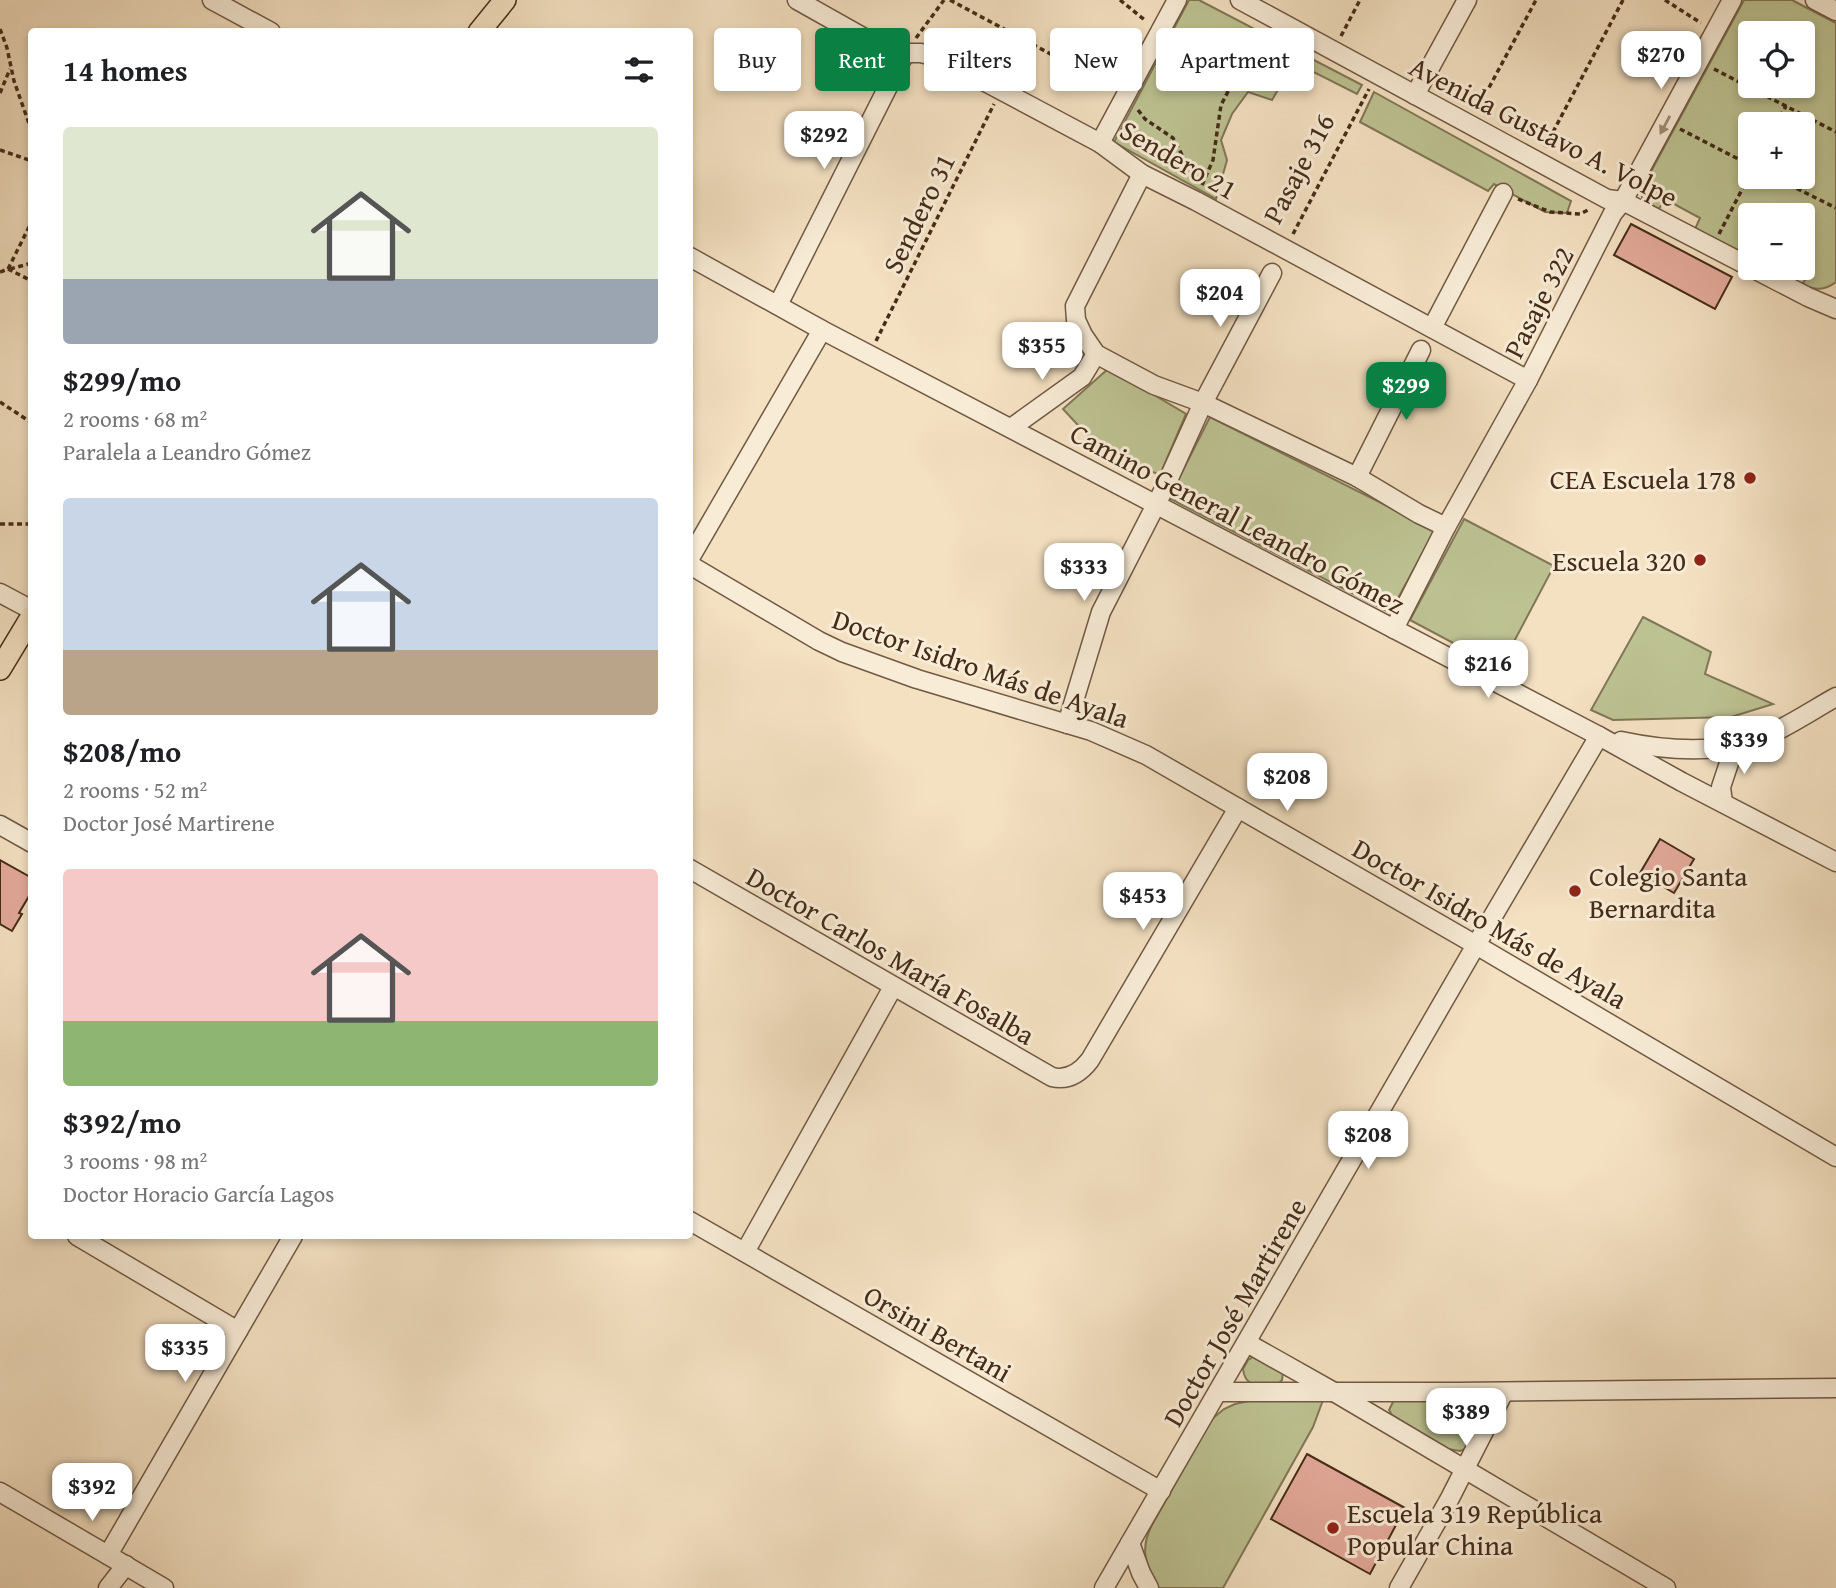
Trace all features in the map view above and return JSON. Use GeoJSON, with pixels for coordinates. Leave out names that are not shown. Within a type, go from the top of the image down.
{"type":"FeatureCollection","features":[{"type":"Feature","properties":{"kind":"main road"},"geometry":{"type":"LineString","coordinates":[[482,28],[505,0]]}},
{"type":"Feature","properties":{"kind":"main road"},"geometry":{"type":"LineString","coordinates":[[0,669],[28,623]]}},
{"type":"Feature","properties":{"kind":"street"},"geometry":{"type":"LineString","coordinates":[[212,0],[264,28]]}},
{"type":"Feature","properties":{"kind":"street","name":"Sendero 21"},"geometry":{"type":"LineString","coordinates":[[797,0],[847,28]]}},
{"type":"Feature","properties":{"kind":"street"},"geometry":{"type":"LineString","coordinates":[[1163,28],[1177,0]]}},
{"type":"Feature","properties":{"kind":"street","name":"Avenida Gustavo A. Volpe"},"geometry":{"type":"LineString","coordinates":[[1240,0],[1537,161],[1738,260]]}},
{"type":"Feature","properties":{"kind":"street"},"geometry":{"type":"LineString","coordinates":[[1415,95],[1467,0]]}},
{"type":"Feature","properties":{"kind":"street","name":"Pasaje 322"},"geometry":{"type":"LineString","coordinates":[[1394,629],[1446,527],[1528,380],[1613,213],[1615,200],[1666,122],[1732,0]]}},
{"type":"Feature","properties":{"kind":"street"},"geometry":{"type":"LineString","coordinates":[[1815,0],[1836,11]]}},
{"type":"Feature","properties":{"kind":"street"},"geometry":{"type":"LineString","coordinates":[[1100,143],[1156,40]]}},
{"type":"Feature","properties":{"kind":"street"},"geometry":{"type":"LineString","coordinates":[[778,305],[885,91]]}},
{"type":"Feature","properties":{"kind":"street","name":"Sendero 21"},"geometry":{"type":"LineString","coordinates":[[1005,91],[1100,143],[1142,174],[1528,380]]}},
{"type":"Feature","properties":{"kind":"street"},"geometry":{"type":"LineString","coordinates":[[1142,174],[1075,306],[1076,320],[1096,354],[1154,385],[1203,403],[1357,477],[1446,527]]}},
{"type":"Feature","properties":{"kind":"street"},"geometry":{"type":"LineString","coordinates":[[1432,328],[1503,193]]}},
{"type":"Feature","properties":{"kind":"street","name":"Camino General Leandro Gómez"},"geometry":{"type":"LineString","coordinates":[[693,259],[822,330],[1836,862]]}},
{"type":"Feature","properties":{"kind":"street"},"geometry":{"type":"LineString","coordinates":[[1067,724],[1101,612],[1203,403],[1272,273]]}},
{"type":"Feature","properties":{"kind":"street","name":"Avenida Gustavo A. Volpe"},"geometry":{"type":"LineString","coordinates":[[1775,280],[1836,309]]}},
{"type":"Feature","properties":{"kind":"street"},"geometry":{"type":"LineString","coordinates":[[693,553],[822,330]]}},
{"type":"Feature","properties":{"kind":"street"},"geometry":{"type":"LineString","coordinates":[[1357,477],[1421,350]]}},
{"type":"Feature","properties":{"kind":"street"},"geometry":{"type":"LineString","coordinates":[[1011,428],[1082,377],[1096,354]]}},
{"type":"Feature","properties":{"kind":"street","name":"Doctor Isidro Más de Ayala"},"geometry":{"type":"LineString","coordinates":[[693,567],[842,652],[917,679],[1067,724],[1146,755],[1836,1157]]}},
{"type":"Feature","properties":{"kind":"street"},"geometry":{"type":"LineString","coordinates":[[0,593],[28,608]]}},
{"type":"Feature","properties":{"kind":"street"},"geometry":{"type":"LineString","coordinates":[[1599,736],[1646,746],[1690,750],[1720,748],[1751,741],[1836,697]]}},
{"type":"Feature","properties":{"kind":"street","name":"Doctor José Martirene"},"geometry":{"type":"LineString","coordinates":[[1104,1588],[1599,736]]}},
{"type":"Feature","properties":{"kind":"street"},"geometry":{"type":"LineString","coordinates":[[1723,803],[1721,787],[1735,745]]}},
{"type":"Feature","properties":{"kind":"street","name":"Doctor Carlos María Fosalba"},"geometry":{"type":"LineString","coordinates":[[693,871],[892,987],[1052,1077],[1061,1079],[1069,1078],[1090,1060],[1238,808]]}},
{"type":"Feature","properties":{"kind":"street"},"geometry":{"type":"LineString","coordinates":[[0,825],[28,841]]}},
{"type":"Feature","properties":{"kind":"street"},"geometry":{"type":"LineString","coordinates":[[745,1252],[892,987]]}},
{"type":"Feature","properties":{"kind":"street","name":"Orsini Bertani"},"geometry":{"type":"LineString","coordinates":[[693,1222],[1161,1491]]}},
{"type":"Feature","properties":{"kind":"street"},"geometry":{"type":"LineString","coordinates":[[82,1239],[238,1331]]}},
{"type":"Feature","properties":{"kind":"street"},"geometry":{"type":"LineString","coordinates":[[108,1555],[291,1239]]}},
{"type":"Feature","properties":{"kind":"street"},"geometry":{"type":"LineString","coordinates":[[1247,1343],[1666,1588]]}},
{"type":"Feature","properties":{"kind":"street"},"geometry":{"type":"LineString","coordinates":[[1218,1392],[1836,1388]]}},
{"type":"Feature","properties":{"kind":"street"},"geometry":{"type":"LineString","coordinates":[[1399,1588],[1465,1470],[1504,1391]]}},
{"type":"Feature","properties":{"kind":"street"},"geometry":{"type":"LineString","coordinates":[[0,1492],[164,1588]]}},
{"type":"Feature","properties":{"kind":"street"},"geometry":{"type":"LineString","coordinates":[[1130,1544],[1149,1588]]}},
{"type":"Feature","properties":{"kind":"street"},"geometry":{"type":"LineString","coordinates":[[108,1588],[125,1565]]}},
{"type":"Feature","properties":{"kind":"path"},"geometry":{"type":"LineString","coordinates":[[910,45],[944,0]]}},
{"type":"Feature","properties":{"kind":"path"},"geometry":{"type":"LineString","coordinates":[[950,0],[1126,95],[1145,120],[1173,138],[1195,178],[1196,201]]}},
{"type":"Feature","properties":{"kind":"path"},"geometry":{"type":"LineString","coordinates":[[1120,0],[1156,30]]}},
{"type":"Feature","properties":{"kind":"path"},"geometry":{"type":"LineString","coordinates":[[1334,51],[1360,0]]}},
{"type":"Feature","properties":{"kind":"path"},"geometry":{"type":"LineString","coordinates":[[1470,124],[1536,0]]}},
{"type":"Feature","properties":{"kind":"path"},"geometry":{"type":"LineString","coordinates":[[1537,161],[1623,0]]}},
{"type":"Feature","properties":{"kind":"path"},"geometry":{"type":"LineString","coordinates":[[1665,0],[1716,30]]}},
{"type":"Feature","properties":{"kind":"path"},"geometry":{"type":"LineString","coordinates":[[1196,201],[1213,160],[1221,105],[1267,15]]}},
{"type":"Feature","properties":{"kind":"path"},"geometry":{"type":"LineString","coordinates":[[0,29],[28,121]]}},
{"type":"Feature","properties":{"kind":"path"},"geometry":{"type":"LineString","coordinates":[[1699,61],[1836,132]]}},
{"type":"Feature","properties":{"kind":"path"},"geometry":{"type":"LineString","coordinates":[[0,93],[11,67]]}},
{"type":"Feature","properties":{"kind":"path","name":"Pasaje 316"},"geometry":{"type":"LineString","coordinates":[[1285,249],[1377,74]]}},
{"type":"Feature","properties":{"kind":"path","name":"Sendero 31"},"geometry":{"type":"LineString","coordinates":[[869,354],[1000,91]]}},
{"type":"Feature","properties":{"kind":"path"},"geometry":{"type":"LineString","coordinates":[[1783,112],[1786,106]]}},
{"type":"Feature","properties":{"kind":"path"},"geometry":{"type":"LineString","coordinates":[[1666,122],[1738,159]]}},
{"type":"Feature","properties":{"kind":"path"},"geometry":{"type":"LineString","coordinates":[[0,150],[28,160]]}},
{"type":"Feature","properties":{"kind":"path"},"geometry":{"type":"LineString","coordinates":[[1712,247],[1742,189]]}},
{"type":"Feature","properties":{"kind":"path"},"geometry":{"type":"LineString","coordinates":[[1798,189],[1836,208]]}},
{"type":"Feature","properties":{"kind":"path"},"geometry":{"type":"LineString","coordinates":[[1503,193],[1550,212],[1580,214],[1615,200]]}},
{"type":"Feature","properties":{"kind":"path"},"geometry":{"type":"LineString","coordinates":[[8,269],[28,229]]}},
{"type":"Feature","properties":{"kind":"path"},"geometry":{"type":"LineString","coordinates":[[0,272],[28,264]]}},
{"type":"Feature","properties":{"kind":"path"},"geometry":{"type":"LineString","coordinates":[[8,269],[28,279]]}},
{"type":"Feature","properties":{"kind":"path"},"geometry":{"type":"LineString","coordinates":[[0,402],[28,420]]}},
{"type":"Feature","properties":{"kind":"path"},"geometry":{"type":"LineString","coordinates":[[0,524],[28,524]]}},
{"type":"Feature","properties":{"kind":"green space"},"geometry":{"type":"Polygon","coordinates":[[[1189,0],[1199,0],[1253,28],[1174,28],[1189,0]]]}},
{"type":"Feature","properties":{"kind":"green space"},"geometry":{"type":"Polygon","coordinates":[[[1744,0],[1792,0],[1836,23],[1836,282],[1819,289],[1802,285],[1805,280],[1815,280],[1815,203],[1738,203],[1738,252],[1695,229],[1700,218],[1665,199],[1659,209],[1642,199],[1642,188],[1744,0]]]}},
{"type":"Feature","properties":{"kind":"green space"},"geometry":{"type":"Polygon","coordinates":[[[1314,60],[1362,85],[1357,94],[1314,72],[1314,60]]]}},
{"type":"Feature","properties":{"kind":"green space"},"geometry":{"type":"Polygon","coordinates":[[[1156,62],[1156,91],[1277,91],[1272,100],[1248,92],[1232,114],[1221,140],[1227,160],[1216,199],[1114,142],[1156,62]]]}},
{"type":"Feature","properties":{"kind":"green space"},"geometry":{"type":"Polygon","coordinates":[[[1374,92],[1571,201],[1567,213],[1545,212],[1494,184],[1488,191],[1360,122],[1374,92]]]}},
{"type":"Feature","properties":{"kind":"green space"},"geometry":{"type":"Polygon","coordinates":[[[1109,368],[1186,414],[1160,475],[1109,454],[1063,409],[1109,368]]]}},
{"type":"Feature","properties":{"kind":"green space"},"geometry":{"type":"Polygon","coordinates":[[[1210,417],[1435,530],[1390,613],[1169,498],[1210,417]]]}},
{"type":"Feature","properties":{"kind":"green space"},"geometry":{"type":"Polygon","coordinates":[[[1464,519],[1554,566],[1500,668],[1410,620],[1464,519]]]}},
{"type":"Feature","properties":{"kind":"green space"},"geometry":{"type":"Polygon","coordinates":[[[1643,617],[1711,652],[1705,674],[1773,704],[1731,717],[1613,720],[1591,710],[1643,617]]]}},
{"type":"Feature","properties":{"kind":"green space"},"geometry":{"type":"Polygon","coordinates":[[[1253,1357],[1283,1373],[1282,1380],[1278,1384],[1261,1385],[1247,1380],[1243,1369],[1253,1357]]]}},
{"type":"Feature","properties":{"kind":"green space"},"geometry":{"type":"Polygon","coordinates":[[[1473,1399],[1482,1409],[1482,1421],[1467,1448],[1460,1451],[1448,1449],[1392,1415],[1389,1410],[1396,1400],[1473,1399]]]}},
{"type":"Feature","properties":{"kind":"green space"},"geometry":{"type":"Polygon","coordinates":[[[1323,1400],[1313,1427],[1223,1588],[1159,1588],[1146,1557],[1148,1534],[1212,1419],[1224,1409],[1249,1401],[1323,1400]]]}},
{"type":"Feature","properties":{"kind":"building"},"geometry":{"type":"Polygon","coordinates":[[[1631,224],[1732,277],[1715,309],[1614,255],[1631,224]]]}},
{"type":"Feature","properties":{"kind":"building"},"geometry":{"type":"Polygon","coordinates":[[[1660,839],[1694,859],[1674,893],[1640,873],[1660,839]]]}},
{"type":"Feature","properties":{"kind":"building"},"geometry":{"type":"Polygon","coordinates":[[[0,860],[28,876],[28,898],[12,931],[0,924],[0,860]]]}},
{"type":"Feature","properties":{"kind":"building"},"geometry":{"type":"Polygon","coordinates":[[[1307,1454],[1405,1508],[1370,1574],[1271,1519],[1307,1454]]]}},
{"type":"Feature","properties":{"kind":"place","name":"CEA Escuela 178"},"geometry":{"type":"Point","coordinates":[1750,478]}},
{"type":"Feature","properties":{"kind":"place","name":"Escuela 320"},"geometry":{"type":"Point","coordinates":[1700,560]}},
{"type":"Feature","properties":{"kind":"place","name":"Colegio Santa Bernardita"},"geometry":{"type":"Point","coordinates":[1575,891]}},
{"type":"Feature","properties":{"kind":"place","name":"Escuela 319 República Popular China"},"geometry":{"type":"Point","coordinates":[1333,1528]}}]}
